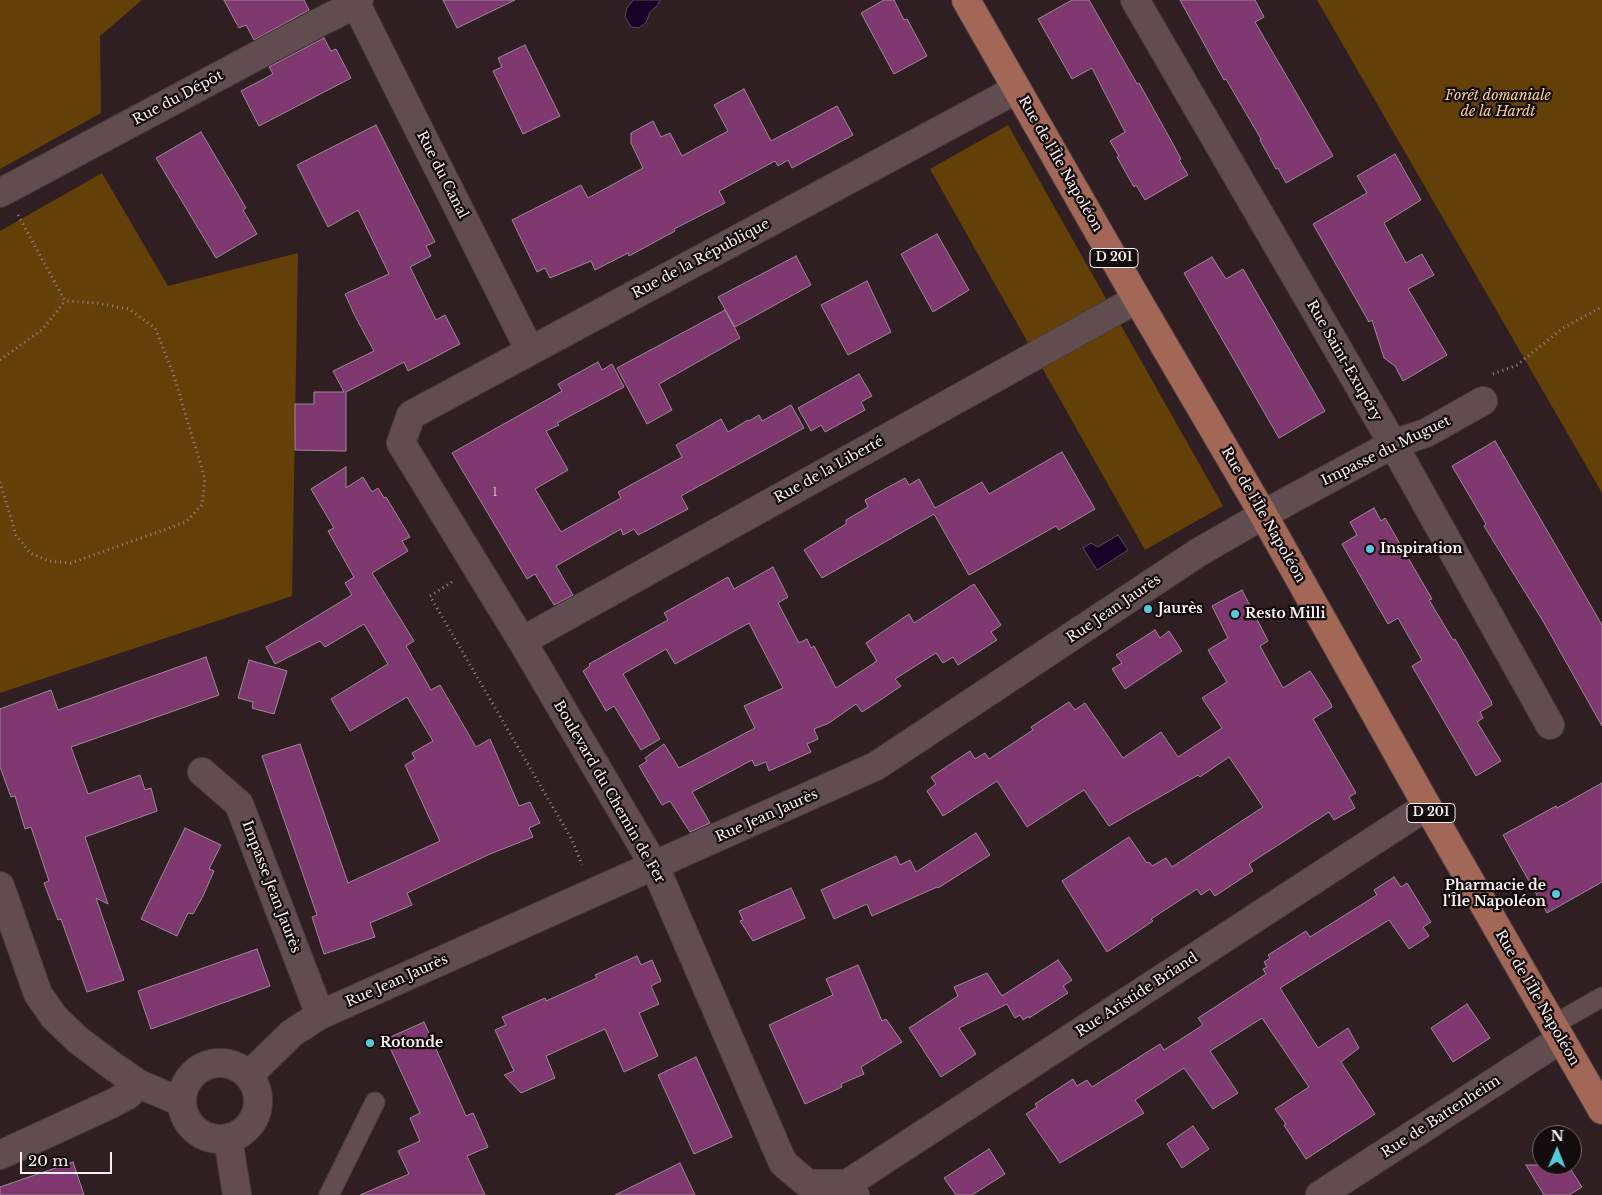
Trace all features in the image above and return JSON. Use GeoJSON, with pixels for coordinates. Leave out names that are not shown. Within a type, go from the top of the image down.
{"type":"FeatureCollection","features":[{"type":"Feature","properties":{"kind":"main road","name":"Rue de l'Île Napoléon"},"geometry":{"type":"LineString","coordinates":[[966,0],[1137,299],[1263,514],[1427,806],[1602,1110]]}},
{"type":"Feature","properties":{"kind":"street","name":"Rue Saint-Exupéry"},"geometry":{"type":"LineString","coordinates":[[1135,0],[1393,444],[1550,725]]}},
{"type":"Feature","properties":{"kind":"street","name":"Rue du Dépôt"},"geometry":{"type":"LineString","coordinates":[[2,192],[358,2]]}},
{"type":"Feature","properties":{"kind":"street","name":"Rue du Canal"},"geometry":{"type":"LineString","coordinates":[[358,2],[530,351]]}},
{"type":"Feature","properties":{"kind":"street","name":"Rue de la République"},"geometry":{"type":"LineString","coordinates":[[401,444],[411,416],[1018,89]]}},
{"type":"Feature","properties":{"kind":"street","name":"Rue de la Liberté"},"geometry":{"type":"LineString","coordinates":[[522,641],[1137,299]]}},
{"type":"Feature","properties":{"kind":"street","name":"Impasse du Muguet"},"geometry":{"type":"LineString","coordinates":[[1263,514],[1393,444],[1426,433],[1483,401]]}},
{"type":"Feature","properties":{"kind":"street","name":"Boulevard du Chemin de Fer"},"geometry":{"type":"LineString","coordinates":[[401,444],[522,641],[655,867],[784,1163],[808,1184],[851,1189]]}},
{"type":"Feature","properties":{"kind":"street","name":"Rue Jean Jaurès"},"geometry":{"type":"LineString","coordinates":[[249,1075],[292,1033],[320,1015],[655,867],[876,766],[1199,552],[1263,514]]}},
{"type":"Feature","properties":{"kind":"street","name":"Impasse Jean Jaurès"},"geometry":{"type":"LineString","coordinates":[[202,772],[240,804],[320,1015]]}},
{"type":"Feature","properties":{"kind":"street","name":"Rue Aristide Briand"},"geometry":{"type":"LineString","coordinates":[[851,1189],[1427,806]]}},
{"type":"Feature","properties":{"kind":"street"},"geometry":{"type":"LineString","coordinates":[[0,886],[38,994],[46,1006],[78,1040],[139,1084],[181,1102]]}},
{"type":"Feature","properties":{"kind":"street","name":"Rue de Battenheim"},"geometry":{"type":"LineString","coordinates":[[1320,1195],[1557,1032]]}},
{"type":"Feature","properties":{"kind":"street"},"geometry":{"type":"LineString","coordinates":[[219,1062],[234,1065],[249,1075],[255,1086],[258,1101],[256,1115],[248,1128],[235,1137],[220,1139],[206,1137],[193,1129],[184,1116],[181,1102],[184,1087],[192,1074],[204,1066],[219,1062]]}},
{"type":"Feature","properties":{"kind":"street"},"geometry":{"type":"LineString","coordinates":[[0,1155],[111,1104],[128,1095],[139,1084]]}},
{"type":"Feature","properties":{"kind":"street"},"geometry":{"type":"LineString","coordinates":[[228,1138],[237,1195]]}},
{"type":"Feature","properties":{"kind":"lane"},"geometry":{"type":"LineString","coordinates":[[1557,1032],[1602,997]]}},
{"type":"Feature","properties":{"kind":"lane"},"geometry":{"type":"LineString","coordinates":[[329,1195],[375,1102]]}},
{"type":"Feature","properties":{"kind":"path"},"geometry":{"type":"LineString","coordinates":[[2,192],[64,301]]}},
{"type":"Feature","properties":{"kind":"path"},"geometry":{"type":"LineString","coordinates":[[0,360],[43,329],[64,301]]}},
{"type":"Feature","properties":{"kind":"path"},"geometry":{"type":"LineString","coordinates":[[0,482],[16,535],[30,553],[49,561],[71,564],[186,522],[202,505],[205,479],[173,373],[155,328],[129,309],[97,303],[64,301]]}},
{"type":"Feature","properties":{"kind":"path"},"geometry":{"type":"LineString","coordinates":[[1483,401],[1485,377],[1517,366],[1563,328],[1602,307]]}},
{"type":"Feature","properties":{"kind":"path"},"geometry":{"type":"LineString","coordinates":[[476,566],[430,596],[572,840],[582,865]]}},
{"type":"Feature","properties":{"kind":"green space"},"geometry":{"type":"Polygon","coordinates":[[[0,0],[142,0],[100,36],[101,113],[0,169],[0,0]]]}},
{"type":"Feature","properties":{"kind":"green space","name":"Forêt domaniale de la Hardt"},"geometry":{"type":"Polygon","coordinates":[[[1317,0],[1602,0],[1602,493],[1317,0]]]}},
{"type":"Feature","properties":{"kind":"green space"},"geometry":{"type":"Polygon","coordinates":[[[1008,125],[1223,506],[1145,550],[930,169],[1008,125]]]}},
{"type":"Feature","properties":{"kind":"green space"},"geometry":{"type":"Polygon","coordinates":[[[102,173],[168,286],[298,253],[292,596],[0,693],[0,231],[102,173]]]}},
{"type":"Feature","properties":{"kind":"shaded area"},"geometry":{"type":"Polygon","coordinates":[[[633,0],[660,0],[657,6],[650,12],[646,23],[639,28],[631,27],[625,17],[627,8],[633,0]]]}},
{"type":"Feature","properties":{"kind":"shaded area"},"geometry":{"type":"Polygon","coordinates":[[[1118,535],[1128,550],[1097,570],[1083,548],[1091,543],[1098,547],[1118,535]]]}},
{"type":"Feature","properties":{"kind":"building"},"geometry":{"type":"Polygon","coordinates":[[[224,0],[304,0],[309,10],[254,40],[246,25],[239,28],[224,0]]]}},
{"type":"Feature","properties":{"kind":"building"},"geometry":{"type":"Polygon","coordinates":[[[443,0],[515,0],[457,28],[443,0]]]}},
{"type":"Feature","properties":{"kind":"building"},"geometry":{"type":"Polygon","coordinates":[[[884,0],[894,0],[904,20],[907,19],[927,56],[894,74],[861,13],[884,0]]]}},
{"type":"Feature","properties":{"kind":"building"},"geometry":{"type":"Polygon","coordinates":[[[1072,0],[1089,0],[1137,84],[1139,83],[1188,175],[1145,200],[1136,185],[1134,187],[1110,141],[1125,132],[1092,68],[1072,79],[1038,19],[1072,0]]]}},
{"type":"Feature","properties":{"kind":"building"},"geometry":{"type":"Polygon","coordinates":[[[1180,0],[1255,0],[1264,17],[1255,22],[1333,156],[1286,183],[1278,168],[1276,169],[1226,79],[1224,80],[1180,0]]]}},
{"type":"Feature","properties":{"kind":"building"},"geometry":{"type":"Polygon","coordinates":[[[324,38],[331,51],[336,49],[351,78],[259,126],[241,91],[273,74],[269,67],[324,38]]]}},
{"type":"Feature","properties":{"kind":"building"},"geometry":{"type":"Polygon","coordinates":[[[525,45],[560,116],[523,134],[493,71],[502,67],[498,58],[525,45]]]}},
{"type":"Feature","properties":{"kind":"building"},"geometry":{"type":"Polygon","coordinates":[[[744,89],[771,141],[837,106],[853,135],[792,168],[788,160],[778,166],[775,161],[719,191],[725,203],[674,229],[675,231],[629,256],[628,253],[595,270],[591,261],[550,278],[545,268],[537,272],[512,220],[581,185],[588,198],[643,168],[631,143],[631,133],[653,121],[661,137],[670,133],[682,156],[728,131],[714,105],[744,89]]]}},
{"type":"Feature","properties":{"kind":"building"},"geometry":{"type":"Polygon","coordinates":[[[376,125],[435,242],[426,246],[431,256],[410,267],[436,320],[445,315],[460,344],[408,371],[404,362],[346,392],[346,451],[295,450],[295,404],[314,404],[314,392],[344,392],[333,371],[374,351],[345,294],[389,274],[358,210],[328,227],[297,165],[376,125]]]}},
{"type":"Feature","properties":{"kind":"building"},"geometry":{"type":"Polygon","coordinates":[[[201,132],[246,208],[243,210],[257,234],[216,258],[156,158],[201,132]]]}},
{"type":"Feature","properties":{"kind":"building"},"geometry":{"type":"Polygon","coordinates":[[[1395,154],[1421,200],[1384,223],[1406,263],[1422,254],[1434,275],[1408,289],[1447,355],[1403,381],[1395,366],[1384,358],[1372,320],[1369,322],[1313,224],[1367,193],[1357,176],[1395,154]]]}},
{"type":"Feature","properties":{"kind":"building"},"geometry":{"type":"Polygon","coordinates":[[[937,234],[969,290],[933,312],[901,254],[937,234]]]}},
{"type":"Feature","properties":{"kind":"building"},"geometry":{"type":"Polygon","coordinates":[[[796,256],[811,285],[735,327],[718,297],[796,256]]]}},
{"type":"Feature","properties":{"kind":"building"},"geometry":{"type":"Polygon","coordinates":[[[1212,257],[1226,279],[1243,269],[1325,411],[1279,438],[1184,273],[1212,257]]]}},
{"type":"Feature","properties":{"kind":"building"},"geometry":{"type":"Polygon","coordinates":[[[867,281],[891,332],[848,355],[821,305],[867,281]]]}},
{"type":"Feature","properties":{"kind":"building"},"geometry":{"type":"Polygon","coordinates":[[[725,310],[740,338],[659,384],[672,410],[647,424],[617,368],[725,310]]]}},
{"type":"Feature","properties":{"kind":"building"},"geometry":{"type":"Polygon","coordinates":[[[598,362],[602,370],[612,364],[624,387],[557,423],[559,425],[546,431],[568,470],[535,489],[561,532],[621,498],[618,492],[682,457],[676,445],[721,419],[728,432],[759,415],[762,421],[791,405],[804,428],[681,496],[688,509],[638,535],[634,529],[623,535],[621,529],[556,566],[573,595],[554,605],[535,574],[527,579],[452,453],[562,391],[558,384],[598,362]]]}},
{"type":"Feature","properties":{"kind":"building"},"geometry":{"type":"Polygon","coordinates":[[[859,374],[872,396],[861,402],[865,410],[825,432],[821,425],[811,431],[798,408],[859,374]]]}},
{"type":"Feature","properties":{"kind":"building"},"geometry":{"type":"Polygon","coordinates":[[[1495,441],[1602,625],[1602,726],[1543,621],[1484,526],[1486,524],[1452,466],[1495,441]]]}},
{"type":"Feature","properties":{"kind":"building"},"geometry":{"type":"Polygon","coordinates":[[[1062,452],[1095,509],[1059,530],[1056,526],[969,575],[934,514],[822,578],[804,550],[846,524],[846,520],[868,507],[865,500],[905,478],[909,485],[919,479],[935,508],[982,482],[989,494],[1062,452]]]}},
{"type":"Feature","properties":{"kind":"building"},"geometry":{"type":"Polygon","coordinates":[[[346,467],[346,488],[363,477],[372,492],[378,488],[384,498],[386,497],[410,537],[402,541],[408,551],[372,573],[414,641],[406,646],[431,690],[440,685],[476,747],[490,739],[519,806],[530,802],[540,823],[529,828],[533,837],[490,854],[407,893],[412,905],[370,923],[375,937],[324,954],[312,917],[317,915],[262,756],[300,744],[348,883],[440,841],[405,765],[415,759],[412,753],[433,741],[407,697],[350,731],[331,699],[388,664],[364,624],[325,647],[320,641],[275,664],[266,647],[352,595],[345,583],[354,577],[328,531],[334,528],[311,489],[346,467]]]}},
{"type":"Feature","properties":{"kind":"building"},"geometry":{"type":"Polygon","coordinates":[[[1374,508],[1381,521],[1385,518],[1432,599],[1429,600],[1453,640],[1455,639],[1491,701],[1492,705],[1480,712],[1483,718],[1477,722],[1501,761],[1476,776],[1412,666],[1422,660],[1398,618],[1388,624],[1342,544],[1357,535],[1350,522],[1374,508]]]}},
{"type":"Feature","properties":{"kind":"building"},"geometry":{"type":"Polygon","coordinates":[[[773,567],[788,597],[778,603],[799,643],[807,639],[811,648],[814,646],[836,688],[877,661],[866,643],[909,614],[914,623],[974,584],[1001,625],[991,632],[997,640],[958,665],[953,657],[943,663],[936,653],[895,679],[901,686],[862,712],[856,704],[829,723],[814,729],[818,739],[807,744],[811,752],[769,771],[766,762],[755,766],[752,760],[692,792],[710,823],[690,832],[670,801],[662,805],[639,766],[647,761],[645,758],[664,744],[679,768],[755,728],[744,706],[783,688],[749,623],[675,664],[666,649],[623,674],[660,739],[641,750],[614,706],[606,711],[583,671],[590,666],[589,664],[668,620],[664,613],[728,577],[734,589],[773,567]]]}},
{"type":"Feature","properties":{"kind":"building"},"geometry":{"type":"Polygon","coordinates":[[[1242,590],[1268,641],[1260,646],[1283,688],[1310,671],[1330,702],[1332,707],[1313,719],[1356,793],[1349,797],[1355,808],[1334,820],[1329,812],[1249,864],[1253,871],[1215,896],[1210,889],[1201,895],[1197,889],[1151,919],[1153,921],[1107,952],[1062,881],[1129,837],[1147,863],[1149,862],[1152,866],[1166,858],[1172,867],[1263,807],[1229,757],[1200,777],[1198,775],[1109,826],[1084,790],[1027,827],[997,781],[943,816],[927,791],[936,784],[931,777],[970,751],[975,759],[985,753],[989,759],[1033,730],[1031,727],[1069,702],[1075,710],[1085,703],[1123,758],[1161,732],[1178,757],[1222,728],[1202,698],[1227,682],[1208,650],[1228,638],[1212,606],[1242,590]]]}},
{"type":"Feature","properties":{"kind":"building"},"geometry":{"type":"Polygon","coordinates":[[[1155,630],[1160,638],[1169,631],[1182,651],[1125,689],[1112,669],[1122,663],[1116,655],[1155,630]]]}},
{"type":"Feature","properties":{"kind":"building"},"geometry":{"type":"Polygon","coordinates":[[[206,657],[219,695],[71,747],[88,794],[140,775],[145,790],[151,788],[157,811],[85,837],[108,904],[96,898],[124,980],[87,992],[61,919],[58,920],[44,883],[49,881],[31,827],[25,829],[15,796],[11,797],[0,767],[0,709],[51,690],[58,710],[206,657]]]}},
{"type":"Feature","properties":{"kind":"building"},"geometry":{"type":"Polygon","coordinates":[[[249,660],[287,671],[274,714],[252,708],[253,702],[238,698],[249,660]]]}},
{"type":"Feature","properties":{"kind":"building"},"geometry":{"type":"Polygon","coordinates":[[[1602,783],[1602,882],[1547,913],[1503,835],[1602,783]]]}},
{"type":"Feature","properties":{"kind":"building"},"geometry":{"type":"Polygon","coordinates":[[[185,828],[221,845],[209,869],[214,871],[203,896],[193,914],[188,913],[177,936],[141,919],[185,828]]]}},
{"type":"Feature","properties":{"kind":"building"},"geometry":{"type":"Polygon","coordinates":[[[976,833],[990,855],[938,888],[872,916],[867,904],[834,919],[821,890],[896,856],[900,865],[910,860],[916,872],[976,833]]]}},
{"type":"Feature","properties":{"kind":"building"},"geometry":{"type":"Polygon","coordinates":[[[1394,877],[1401,887],[1407,883],[1431,922],[1423,927],[1429,936],[1409,949],[1389,920],[1280,988],[1318,1048],[1348,1028],[1359,1048],[1341,1062],[1375,1114],[1306,1159],[1275,1109],[1309,1087],[1262,1018],[1210,1051],[1238,1093],[1213,1109],[1184,1068],[1135,1100],[1144,1113],[1060,1163],[1026,1114],[1037,1107],[1035,1104],[1073,1079],[1077,1086],[1087,1080],[1092,1087],[1160,1044],[1164,1050],[1203,1025],[1198,1018],[1266,974],[1263,969],[1267,967],[1264,962],[1270,958],[1268,955],[1306,931],[1310,937],[1377,895],[1374,890],[1394,877]]]}},
{"type":"Feature","properties":{"kind":"building"},"geometry":{"type":"Polygon","coordinates":[[[791,888],[805,918],[753,941],[740,921],[743,920],[739,911],[791,888]]]}},
{"type":"Feature","properties":{"kind":"building"},"geometry":{"type":"Polygon","coordinates":[[[257,949],[270,986],[151,1029],[138,991],[257,949]]]}},
{"type":"Feature","properties":{"kind":"building"},"geometry":{"type":"Polygon","coordinates":[[[637,956],[641,965],[652,960],[661,981],[651,986],[659,1004],[639,1013],[658,1056],[624,1072],[605,1029],[546,1056],[555,1078],[521,1093],[504,1075],[514,1071],[495,1030],[506,1025],[502,1017],[545,998],[546,1001],[597,978],[595,975],[637,956]]]}},
{"type":"Feature","properties":{"kind":"building"},"geometry":{"type":"Polygon","coordinates":[[[1058,960],[1072,980],[1063,986],[1068,993],[1023,1020],[1020,1015],[1015,1018],[1007,1004],[959,1028],[976,1054],[941,1077],[909,1028],[958,996],[954,987],[987,973],[1002,996],[1058,960]]]}},
{"type":"Feature","properties":{"kind":"building"},"geometry":{"type":"Polygon","coordinates":[[[858,965],[882,1021],[886,1019],[902,1042],[861,1067],[864,1074],[841,1084],[842,1087],[805,1104],[769,1025],[833,995],[826,979],[858,965]]]}},
{"type":"Feature","properties":{"kind":"building"},"geometry":{"type":"Polygon","coordinates":[[[1467,1004],[1490,1038],[1453,1062],[1431,1028],[1467,1004]]]}},
{"type":"Feature","properties":{"kind":"building"},"geometry":{"type":"Polygon","coordinates":[[[424,1022],[466,1116],[473,1113],[488,1147],[467,1156],[485,1195],[360,1195],[409,1174],[398,1151],[420,1141],[410,1118],[420,1113],[386,1039],[424,1022]]]}},
{"type":"Feature","properties":{"kind":"building"},"geometry":{"type":"Polygon","coordinates":[[[696,1057],[732,1137],[694,1154],[658,1075],[696,1057]]]}},
{"type":"Feature","properties":{"kind":"building"},"geometry":{"type":"Polygon","coordinates":[[[1193,1126],[1209,1149],[1182,1168],[1167,1144],[1193,1126]]]}},
{"type":"Feature","properties":{"kind":"building"},"geometry":{"type":"Polygon","coordinates":[[[989,1149],[1005,1174],[972,1195],[956,1195],[944,1178],[989,1149]]]}},
{"type":"Feature","properties":{"kind":"building"},"geometry":{"type":"Polygon","coordinates":[[[73,1162],[84,1195],[0,1195],[0,1187],[73,1162]]]}},
{"type":"Feature","properties":{"kind":"building"},"geometry":{"type":"Polygon","coordinates":[[[680,1163],[695,1195],[615,1195],[680,1163]]]}},
{"type":"Feature","properties":{"kind":"building"},"geometry":{"type":"Polygon","coordinates":[[[1526,1165],[1532,1165],[1532,1175],[1526,1165]]]}},
{"type":"Feature","properties":{"kind":"building"},"geometry":{"type":"Polygon","coordinates":[[[1532,1175],[1574,1175],[1582,1187],[1569,1195],[1544,1195],[1532,1175]]]}},
{"type":"Feature","properties":{"kind":"place","name":"Inspiration"},"geometry":{"type":"Point","coordinates":[1370,549]}},
{"type":"Feature","properties":{"kind":"place","name":"Jaurès"},"geometry":{"type":"Point","coordinates":[1148,609]}},
{"type":"Feature","properties":{"kind":"place","name":"Resto Milli"},"geometry":{"type":"Point","coordinates":[1235,614]}},
{"type":"Feature","properties":{"kind":"place","name":"Pharmacie de l'Île Napoléon"},"geometry":{"type":"Point","coordinates":[1556,894]}},
{"type":"Feature","properties":{"kind":"place","name":"Rotonde"},"geometry":{"type":"Point","coordinates":[370,1043]}}]}
